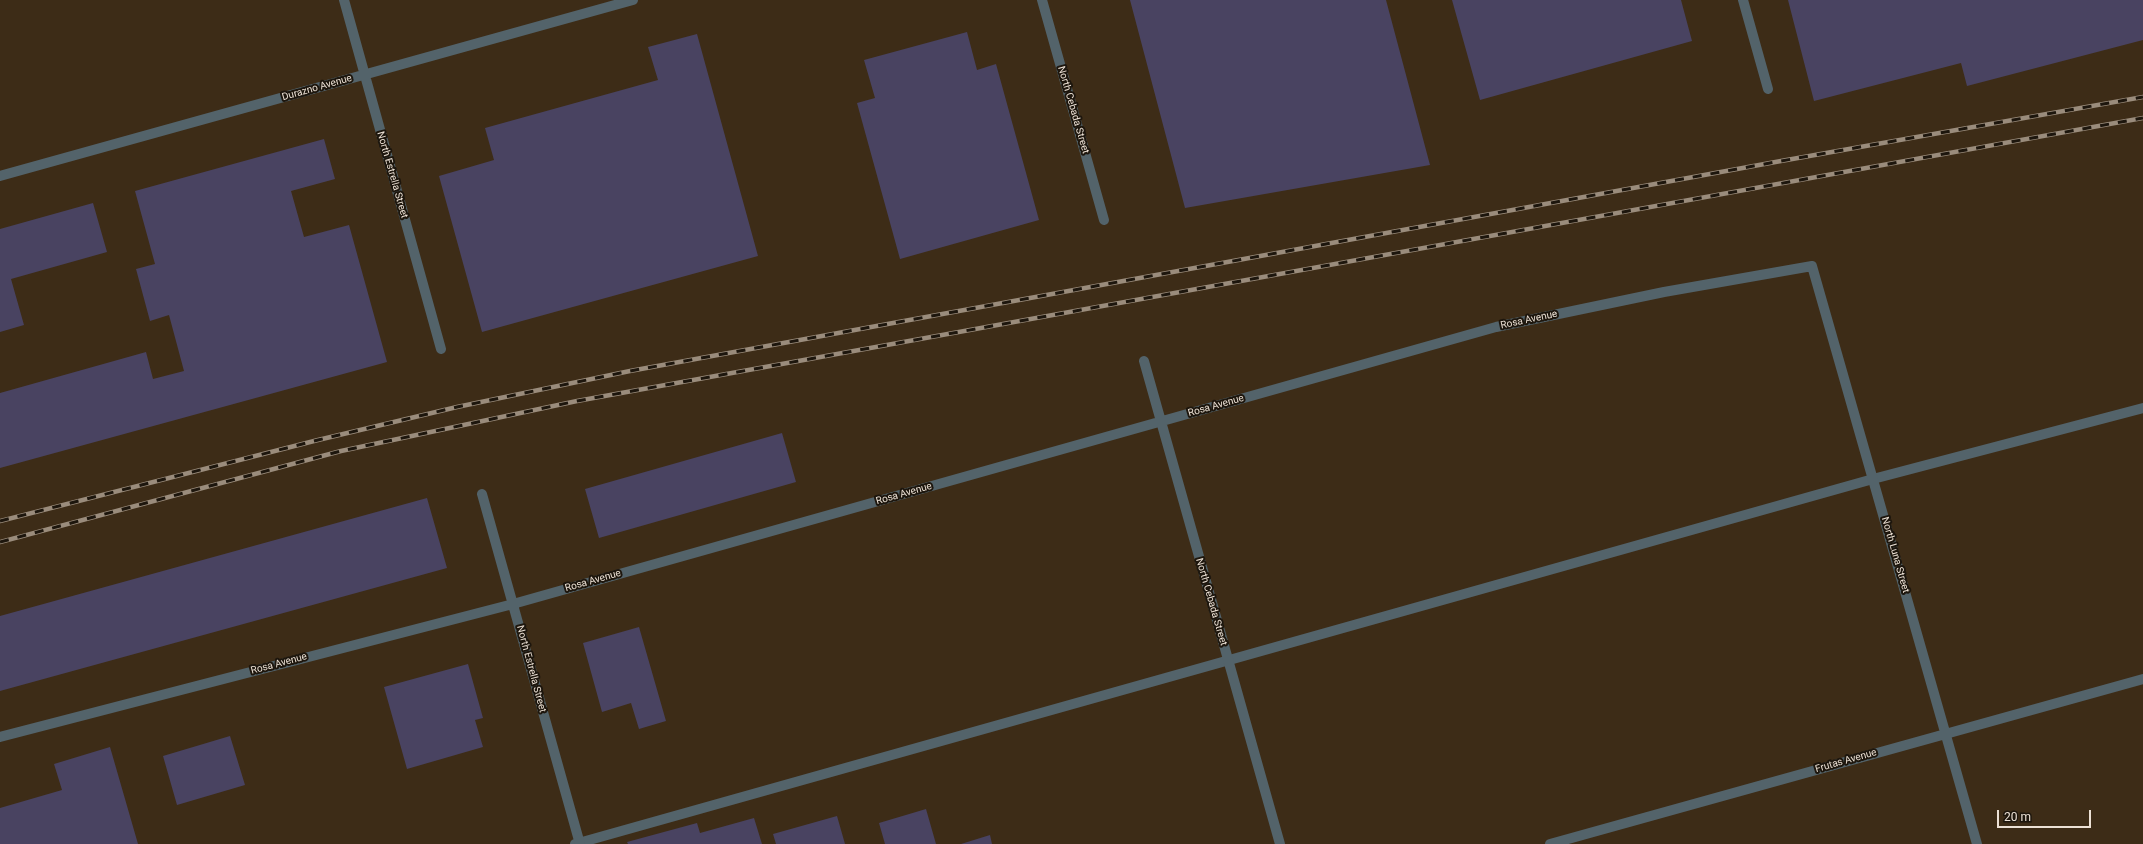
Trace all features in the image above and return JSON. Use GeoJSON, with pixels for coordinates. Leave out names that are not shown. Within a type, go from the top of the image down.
{"type":"FeatureCollection","features":[{"type":"Feature","properties":{"kind":"street","name":"North Estrella Street"},"geometry":{"type":"LineString","coordinates":[[344,0],[442,350]]}},
{"type":"Feature","properties":{"kind":"street","name":"Durazno Avenue"},"geometry":{"type":"LineString","coordinates":[[0,176],[633,0]]}},
{"type":"Feature","properties":{"kind":"street","name":"North Cebada Street"},"geometry":{"type":"LineString","coordinates":[[1042,0],[1104,220]]}},
{"type":"Feature","properties":{"kind":"street"},"geometry":{"type":"LineString","coordinates":[[1743,0],[1768,89]]}},
{"type":"Feature","properties":{"kind":"street","name":"Rosa Avenue"},"geometry":{"type":"LineString","coordinates":[[0,737],[513,604],[1496,328],[1664,292],[1812,266]]}},
{"type":"Feature","properties":{"kind":"street","name":"North Luna Street"},"geometry":{"type":"LineString","coordinates":[[1812,266],[1977,844]]}},
{"type":"Feature","properties":{"kind":"street","name":"North Cebada Street"},"geometry":{"type":"LineString","coordinates":[[1144,361],[1280,844]]}},
{"type":"Feature","properties":{"kind":"street"},"geometry":{"type":"LineString","coordinates":[[578,844],[1227,659],[1873,479],[2143,408]]}},
{"type":"Feature","properties":{"kind":"street","name":"North Estrella Street"},"geometry":{"type":"LineString","coordinates":[[482,494],[578,844]]}},
{"type":"Feature","properties":{"kind":"street","name":"Frutas Avenue"},"geometry":{"type":"LineString","coordinates":[[1550,844],[1946,732],[2143,679]]}},
{"type":"Feature","properties":{"kind":"building"},"geometry":{"type":"Polygon","coordinates":[[[1130,0],[1386,0],[1430,165],[1185,208],[1130,0]]]}},
{"type":"Feature","properties":{"kind":"building"},"geometry":{"type":"Polygon","coordinates":[[[1452,0],[1681,0],[1692,41],[1480,100],[1452,0]]]}},
{"type":"Feature","properties":{"kind":"building"},"geometry":{"type":"Polygon","coordinates":[[[1788,0],[2143,0],[2143,40],[1967,86],[1961,63],[1814,101],[1788,0]]]}},
{"type":"Feature","properties":{"kind":"building"},"geometry":{"type":"Polygon","coordinates":[[[967,32],[977,70],[996,64],[1039,220],[900,259],[857,103],[875,98],[864,60],[967,32]]]}},
{"type":"Feature","properties":{"kind":"building"},"geometry":{"type":"Polygon","coordinates":[[[697,34],[758,256],[482,332],[439,176],[494,160],[485,128],[658,80],[648,47],[697,34]]]}},
{"type":"Feature","properties":{"kind":"building"},"geometry":{"type":"Polygon","coordinates":[[[324,139],[335,179],[291,191],[304,237],[349,225],[387,362],[0,468],[0,393],[146,352],[153,379],[184,371],[169,315],[150,321],[136,269],[155,264],[135,191],[324,139]]]}},
{"type":"Feature","properties":{"kind":"building"},"geometry":{"type":"Polygon","coordinates":[[[93,203],[107,252],[11,279],[24,325],[0,332],[0,229],[93,203]]]}},
{"type":"Feature","properties":{"kind":"building"},"geometry":{"type":"Polygon","coordinates":[[[782,433],[796,482],[599,538],[585,489],[782,433]]]}},
{"type":"Feature","properties":{"kind":"building"},"geometry":{"type":"Polygon","coordinates":[[[427,498],[447,568],[0,691],[0,616],[427,498]]]}},
{"type":"Feature","properties":{"kind":"building"},"geometry":{"type":"Polygon","coordinates":[[[639,627],[666,721],[639,729],[631,703],[602,712],[583,643],[639,627]]]}},
{"type":"Feature","properties":{"kind":"building"},"geometry":{"type":"Polygon","coordinates":[[[468,664],[483,718],[475,720],[483,747],[407,769],[384,687],[468,664]]]}},
{"type":"Feature","properties":{"kind":"building"},"geometry":{"type":"Polygon","coordinates":[[[230,736],[245,785],[177,805],[163,756],[230,736]]]}},
{"type":"Feature","properties":{"kind":"building"},"geometry":{"type":"Polygon","coordinates":[[[110,747],[138,844],[0,844],[0,808],[62,790],[54,764],[110,747]]]}},
{"type":"Feature","properties":{"kind":"building"},"geometry":{"type":"Polygon","coordinates":[[[926,809],[936,844],[885,844],[879,823],[926,809]]]}},
{"type":"Feature","properties":{"kind":"building"},"geometry":{"type":"Polygon","coordinates":[[[837,816],[845,844],[776,844],[773,834],[837,816]]]}},
{"type":"Feature","properties":{"kind":"building"},"geometry":{"type":"Polygon","coordinates":[[[754,818],[762,844],[628,844],[627,842],[697,823],[700,833],[754,818]]]}},
{"type":"Feature","properties":{"kind":"building"},"geometry":{"type":"Polygon","coordinates":[[[990,835],[992,844],[961,844],[990,835]]]}},
{"type":"Feature","properties":{"kind":"railway"},"geometry":{"type":"LineString","coordinates":[[0,521],[318,440],[457,407],[630,371],[1781,161],[2143,97]]}},
{"type":"Feature","properties":{"kind":"railway"},"geometry":{"type":"LineString","coordinates":[[0,542],[341,451],[577,401],[2143,118]]}}]}
